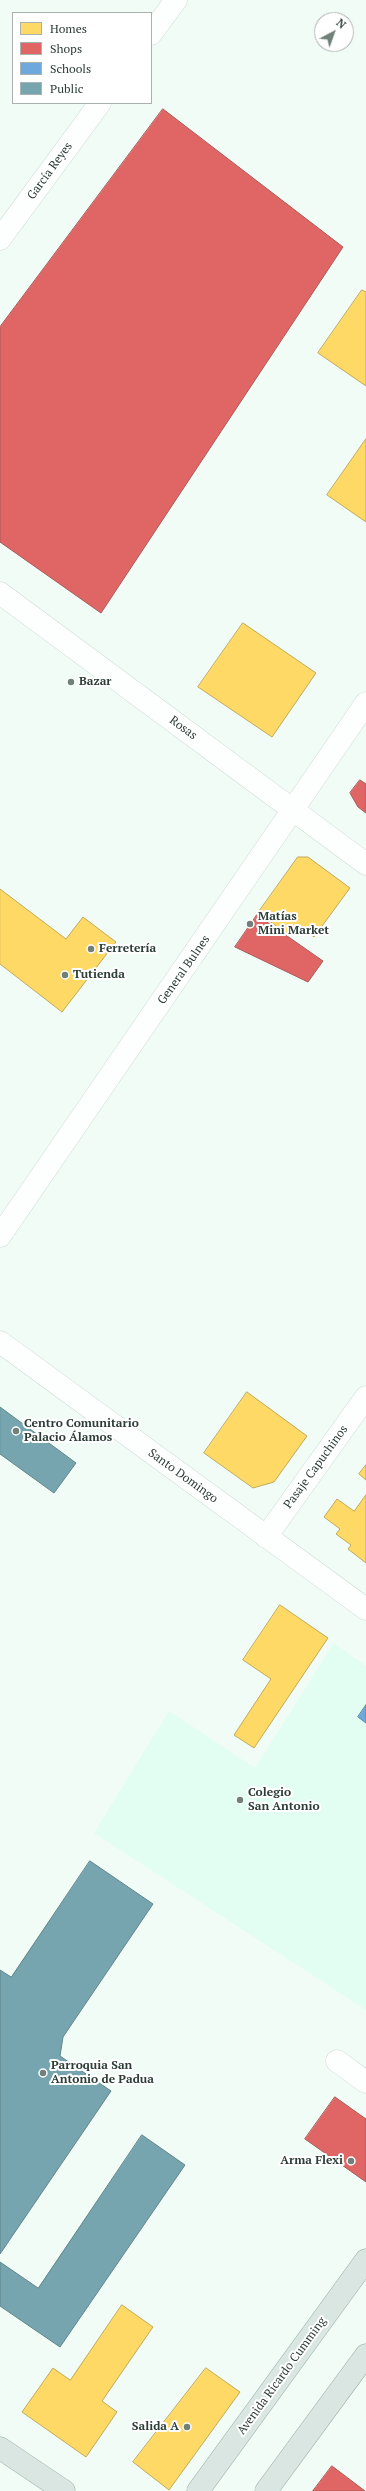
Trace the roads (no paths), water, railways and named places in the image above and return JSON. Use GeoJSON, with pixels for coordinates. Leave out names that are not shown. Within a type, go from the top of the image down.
{"type":"FeatureCollection","features":[{"type":"Feature","properties":{"kind":"main road","name":"Avenida Ricardo Cumming"},"geometry":{"type":"LineString","coordinates":[[198,2491],[366,2260]]}},
{"type":"Feature","properties":{"kind":"main road"},"geometry":{"type":"LineString","coordinates":[[266,2491],[366,2355]]}},
{"type":"Feature","properties":{"kind":"main road"},"geometry":{"type":"LineString","coordinates":[[0,2448],[64,2491]]}},
{"type":"Feature","properties":{"kind":"street"},"geometry":{"type":"LineString","coordinates":[[152,33],[176,0]]}},
{"type":"Feature","properties":{"kind":"street","name":"García Reyes"},"geometry":{"type":"LineString","coordinates":[[0,239],[99,104]]}},
{"type":"Feature","properties":{"kind":"street","name":"Rosas"},"geometry":{"type":"LineString","coordinates":[[0,593],[366,864]]}},
{"type":"Feature","properties":{"kind":"street","name":"General Bulnes"},"geometry":{"type":"LineString","coordinates":[[0,1236],[294,810],[366,703]]}},
{"type":"Feature","properties":{"kind":"street","name":"Santo Domingo"},"geometry":{"type":"LineString","coordinates":[[0,1342],[366,1609]]}},
{"type":"Feature","properties":{"kind":"street","name":"Pasaje Capuchinos"},"geometry":{"type":"LineString","coordinates":[[266,1537],[366,1397]]}},
{"type":"Feature","properties":{"kind":"street"},"geometry":{"type":"LineString","coordinates":[[337,2061],[366,2082]]}},
{"type":"Feature","properties":{"kind":"place","name":"Bazar"},"geometry":{"type":"Point","coordinates":[71,682]}},
{"type":"Feature","properties":{"kind":"place","name":"Matías Mini Market"},"geometry":{"type":"Point","coordinates":[250,924]}},
{"type":"Feature","properties":{"kind":"place","name":"Ferretería"},"geometry":{"type":"Point","coordinates":[91,949]}},
{"type":"Feature","properties":{"kind":"place","name":"Tutienda"},"geometry":{"type":"Point","coordinates":[65,975]}},
{"type":"Feature","properties":{"kind":"place","name":"Centro Comunitario Palacio Álamos"},"geometry":{"type":"Point","coordinates":[16,1431]}},
{"type":"Feature","properties":{"kind":"place","name":"Colegio San Antonio"},"geometry":{"type":"Point","coordinates":[240,1800]}},
{"type":"Feature","properties":{"kind":"place","name":"Parroquia San Antonio de Padua"},"geometry":{"type":"Point","coordinates":[43,2073]}},
{"type":"Feature","properties":{"kind":"place","name":"Arma Flexi"},"geometry":{"type":"Point","coordinates":[351,2161]}},
{"type":"Feature","properties":{"kind":"place","name":"Salida A"},"geometry":{"type":"Point","coordinates":[187,2427]}}]}
